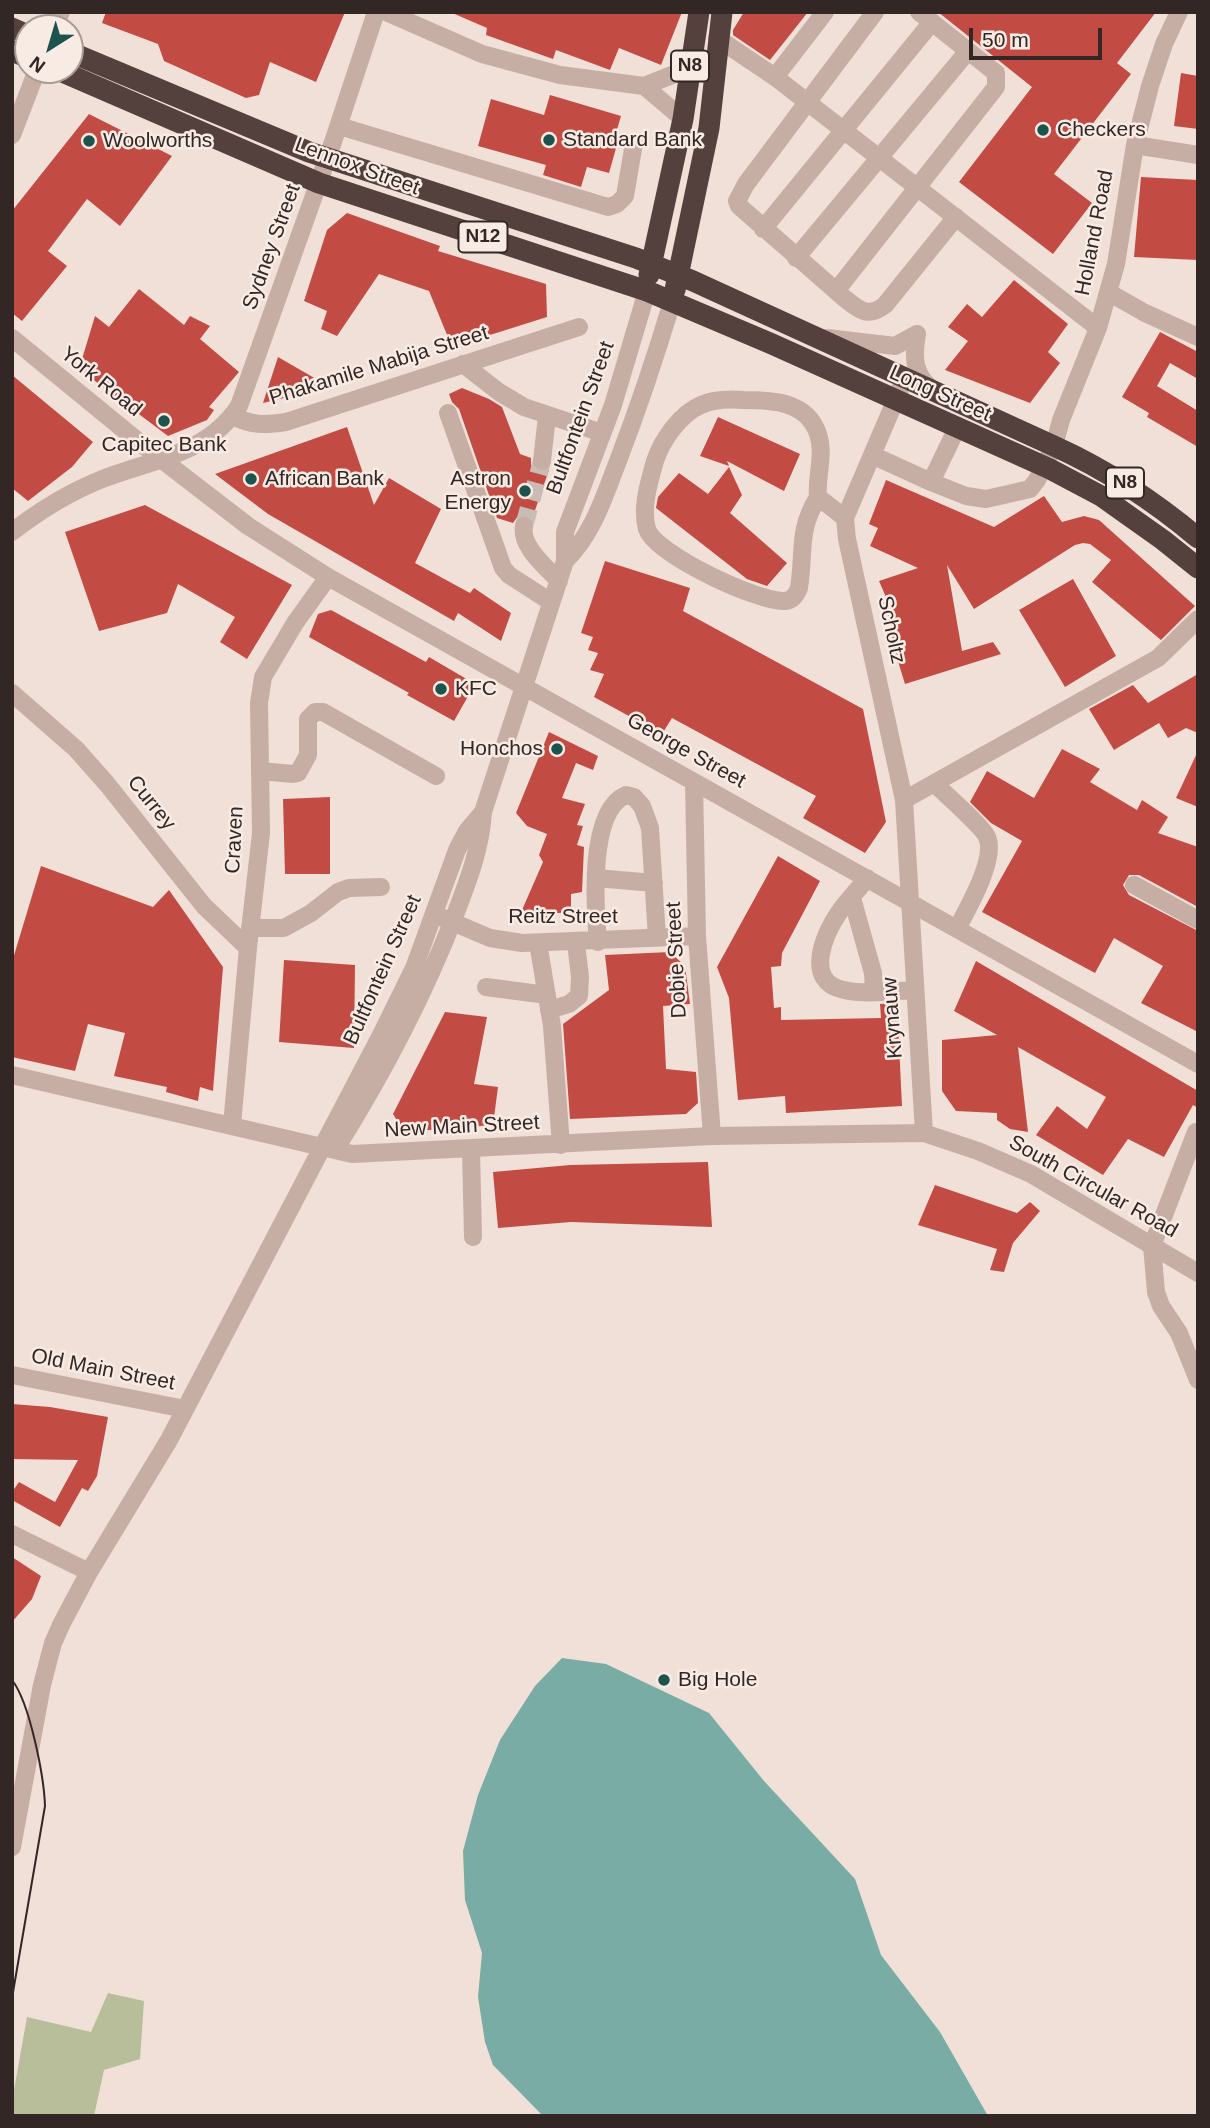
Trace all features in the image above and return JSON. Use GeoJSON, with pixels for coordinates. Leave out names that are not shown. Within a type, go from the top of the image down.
{"type":"FeatureCollection","features":[{"type":"Feature","properties":{"kind":"highway","name":"N8"},"geometry":{"type":"LineString","coordinates":[[647,291],[650,264],[683,119],[699,12]]}},
{"type":"Feature","properties":{"kind":"highway","name":"N8"},"geometry":{"type":"LineString","coordinates":[[672,302],[709,128],[722,12]]}},
{"type":"Feature","properties":{"kind":"highway","name":"Lennox Street"},"geometry":{"type":"LineString","coordinates":[[84,58],[327,159],[650,264]]}},
{"type":"Feature","properties":{"kind":"highway","name":"Lennox Street"},"geometry":{"type":"LineString","coordinates":[[84,81],[319,183],[647,291]]}},
{"type":"Feature","properties":{"kind":"highway","name":"Long Street"},"geometry":{"type":"LineString","coordinates":[[650,264],[818,337],[1112,474],[1198,538]]}},
{"type":"Feature","properties":{"kind":"highway","name":"Long Street"},"geometry":{"type":"LineString","coordinates":[[647,291],[1039,464],[1101,496],[1198,568]]}},
{"type":"Feature","properties":{"kind":"street","name":"Sydney Street"},"geometry":{"type":"LineString","coordinates":[[232,415],[243,395],[278,291],[319,183],[376,12]]}},
{"type":"Feature","properties":{"kind":"street"},"geometry":{"type":"LineString","coordinates":[[386,12],[451,41],[509,62],[560,75],[643,86],[690,68]]}},
{"type":"Feature","properties":{"kind":"street"},"geometry":{"type":"LineString","coordinates":[[775,77],[825,12]]}},
{"type":"Feature","properties":{"kind":"street"},"geometry":{"type":"LineString","coordinates":[[875,12],[746,184],[737,201],[742,211],[796,258],[858,309],[869,313],[876,312],[885,305],[956,217]]}},
{"type":"Feature","properties":{"kind":"street","name":"Holland Road"},"geometry":{"type":"LineString","coordinates":[[931,482],[966,496],[986,499],[1030,489],[1098,328],[1116,264],[1135,145],[1150,86],[1176,13]]}},
{"type":"Feature","properties":{"kind":"street"},"geometry":{"type":"LineString","coordinates":[[763,229],[845,131],[925,17],[996,73],[996,87],[835,291]]}},
{"type":"Feature","properties":{"kind":"street"},"geometry":{"type":"LineString","coordinates":[[717,38],[775,77],[1098,328]]}},
{"type":"Feature","properties":{"kind":"street"},"geometry":{"type":"LineString","coordinates":[[796,258],[881,159],[968,51]]}},
{"type":"Feature","properties":{"kind":"street"},"geometry":{"type":"LineString","coordinates":[[12,135],[32,84]]}},
{"type":"Feature","properties":{"kind":"street"},"geometry":{"type":"LineString","coordinates":[[643,86],[683,119]]}},
{"type":"Feature","properties":{"kind":"street"},"geometry":{"type":"LineString","coordinates":[[339,126],[608,207],[617,204],[625,196],[634,143]]}},
{"type":"Feature","properties":{"kind":"street"},"geometry":{"type":"LineString","coordinates":[[1135,145],[1198,155]]}},
{"type":"Feature","properties":{"kind":"street","name":"Bultfontein Street"},"geometry":{"type":"LineString","coordinates":[[328,1149],[406,1028],[433,972],[452,922],[480,843],[483,812],[565,561],[565,531],[613,405],[647,291]]}},
{"type":"Feature","properties":{"kind":"street"},"geometry":{"type":"LineString","coordinates":[[1108,292],[1144,313],[1198,337]]}},
{"type":"Feature","properties":{"kind":"street","name":"Bultfontein Street"},"geometry":{"type":"LineString","coordinates":[[565,561],[578,549],[595,520],[627,437],[672,302]]}},
{"type":"Feature","properties":{"kind":"street","name":"Phakamile Mabija Street"},"geometry":{"type":"LineString","coordinates":[[232,415],[244,423],[286,422],[579,327]]}},
{"type":"Feature","properties":{"kind":"street"},"geometry":{"type":"LineString","coordinates":[[818,337],[895,346],[918,334],[914,351],[916,369],[925,385],[935,392]]}},
{"type":"Feature","properties":{"kind":"street","name":"York Road"},"geometry":{"type":"LineString","coordinates":[[12,338],[162,460]]}},
{"type":"Feature","properties":{"kind":"street"},"geometry":{"type":"LineString","coordinates":[[463,364],[499,392],[547,416],[602,433]]}},
{"type":"Feature","properties":{"kind":"street"},"geometry":{"type":"LineString","coordinates":[[818,497],[807,514],[803,529],[799,588],[795,597],[786,601],[771,600],[754,594],[687,564],[659,545],[648,532],[645,513],[647,488],[657,454],[673,429],[691,411],[702,404],[726,399],[775,400],[796,408],[813,421],[819,437],[821,456],[818,497],[845,518],[905,378]]}},
{"type":"Feature","properties":{"kind":"street"},"geometry":{"type":"LineString","coordinates":[[448,413],[503,568],[509,575],[551,602]]}},
{"type":"Feature","properties":{"kind":"street"},"geometry":{"type":"LineString","coordinates":[[12,532],[38,512],[70,494],[101,480],[162,460],[201,442],[219,430],[232,415]]}},
{"type":"Feature","properties":{"kind":"street"},"geometry":{"type":"LineString","coordinates":[[542,461],[547,416]]}},
{"type":"Feature","properties":{"kind":"street"},"geometry":{"type":"LineString","coordinates":[[872,455],[931,482],[957,428]]}},
{"type":"Feature","properties":{"kind":"street","name":"George Street"},"geometry":{"type":"LineString","coordinates":[[162,460],[247,526],[328,578],[1198,1064]]}},
{"type":"Feature","properties":{"kind":"street","name":"Scholtz"},"geometry":{"type":"LineString","coordinates":[[845,518],[847,539],[904,800],[909,901]]}},
{"type":"Feature","properties":{"kind":"street"},"geometry":{"type":"LineString","coordinates":[[524,526],[522,535],[528,545],[558,581]]}},
{"type":"Feature","properties":{"kind":"street","name":"Craven"},"geometry":{"type":"LineString","coordinates":[[232,1125],[261,833],[259,703],[263,677],[316,591],[328,578]]}},
{"type":"Feature","properties":{"kind":"street"},"geometry":{"type":"LineString","coordinates":[[904,800],[1158,658],[1198,619]]}},
{"type":"Feature","properties":{"kind":"street","name":"Currey"},"geometry":{"type":"LineString","coordinates":[[12,693],[76,749],[204,906],[248,948]]}},
{"type":"Feature","properties":{"kind":"street"},"geometry":{"type":"LineString","coordinates":[[260,771],[292,774],[298,772],[308,755],[308,719],[315,712],[323,712],[436,776]]}},
{"type":"Feature","properties":{"kind":"street","name":"Dobie Street"},"geometry":{"type":"LineString","coordinates":[[694,782],[697,936],[712,1136]]}},
{"type":"Feature","properties":{"kind":"street"},"geometry":{"type":"LineString","coordinates":[[934,783],[983,831],[989,842],[985,867],[957,929]]}},
{"type":"Feature","properties":{"kind":"street"},"geometry":{"type":"LineString","coordinates":[[598,942],[595,892],[603,824],[610,808],[618,798],[626,795],[634,797],[642,806],[650,828],[657,938]]}},
{"type":"Feature","properties":{"kind":"street","name":"Bultfontein Street"},"geometry":{"type":"LineString","coordinates":[[328,1149],[414,968],[457,850],[467,831],[483,812]]}},
{"type":"Feature","properties":{"kind":"street"},"geometry":{"type":"LineString","coordinates":[[596,878],[654,883]]}},
{"type":"Feature","properties":{"kind":"street"},"geometry":{"type":"LineString","coordinates":[[867,878],[831,925],[819,966],[821,976],[831,986],[856,992],[914,990]]}},
{"type":"Feature","properties":{"kind":"street"},"geometry":{"type":"LineString","coordinates":[[1135,886],[1198,920]]}},
{"type":"Feature","properties":{"kind":"street"},"geometry":{"type":"LineString","coordinates":[[250,928],[284,928],[305,918],[338,892],[349,888],[381,887]]}},
{"type":"Feature","properties":{"kind":"street"},"geometry":{"type":"LineString","coordinates":[[852,898],[870,961],[874,991]]}},
{"type":"Feature","properties":{"kind":"street","name":"Krynauw"},"geometry":{"type":"LineString","coordinates":[[909,901],[924,1133]]}},
{"type":"Feature","properties":{"kind":"street","name":"Reitz Street"},"geometry":{"type":"LineString","coordinates":[[433,914],[490,938],[522,943],[576,943],[697,936]]}},
{"type":"Feature","properties":{"kind":"street"},"geometry":{"type":"LineString","coordinates":[[538,943],[548,1002],[561,1145]]}},
{"type":"Feature","properties":{"kind":"street"},"geometry":{"type":"LineString","coordinates":[[486,987],[548,1002],[569,1004],[580,993],[576,943]]}},
{"type":"Feature","properties":{"kind":"street","name":"New Main Street"},"geometry":{"type":"LineString","coordinates":[[12,1075],[352,1154],[375,1155],[712,1136],[924,1133]]}},
{"type":"Feature","properties":{"kind":"street"},"geometry":{"type":"LineString","coordinates":[[1196,1132],[1152,1246],[1159,1299],[1179,1333],[1198,1380]]}},
{"type":"Feature","properties":{"kind":"street","name":"South Circular Road"},"geometry":{"type":"LineString","coordinates":[[924,1133],[978,1151],[1031,1174],[1198,1273]]}},
{"type":"Feature","properties":{"kind":"street"},"geometry":{"type":"LineString","coordinates":[[12,1847],[42,1685],[53,1643],[89,1572],[169,1440],[328,1149]]}},
{"type":"Feature","properties":{"kind":"street"},"geometry":{"type":"LineString","coordinates":[[471,1150],[472,1237]]}},
{"type":"Feature","properties":{"kind":"street","name":"Old Main Street"},"geometry":{"type":"LineString","coordinates":[[12,1375],[185,1409]]}},
{"type":"Feature","properties":{"kind":"street"},"geometry":{"type":"LineString","coordinates":[[12,1534],[89,1572]]}},
{"type":"Feature","properties":{"kind":"green space"},"geometry":{"type":"Polygon","coordinates":[[[108,1993],[144,2001],[140,2059],[104,2070],[94,2116],[12,2116],[12,2101],[27,2017],[91,2032],[108,1993]]]}},
{"type":"Feature","properties":{"kind":"water"},"geometry":{"type":"Polygon","coordinates":[[[562,1658],[606,1664],[709,1713],[764,1781],[855,1879],[881,1955],[940,2032],[988,2116],[543,2116],[493,2065],[485,2042],[478,1997],[482,1953],[465,1900],[463,1851],[478,1795],[500,1740],[535,1686],[562,1658]]]}},
{"type":"Feature","properties":{"kind":"building"},"geometry":{"type":"Polygon","coordinates":[[[106,12],[345,12],[316,82],[270,62],[259,95],[246,98],[164,61],[158,44],[102,23],[106,12]]]}},
{"type":"Feature","properties":{"kind":"building"},"geometry":{"type":"Polygon","coordinates":[[[450,12],[682,12],[661,65],[619,48],[610,70],[556,50],[553,59],[486,35],[487,28],[450,12]]]}},
{"type":"Feature","properties":{"kind":"building"},"geometry":{"type":"Polygon","coordinates":[[[744,12],[808,12],[770,60],[733,35],[733,30],[744,12]]]}},
{"type":"Feature","properties":{"kind":"building","name":"Checkers"},"geometry":{"type":"Polygon","coordinates":[[[938,12],[1156,12],[1117,63],[1131,74],[1054,174],[1092,203],[1053,254],[959,182],[1032,87],[938,12]]]}},
{"type":"Feature","properties":{"kind":"building"},"geometry":{"type":"Polygon","coordinates":[[[1181,73],[1198,76],[1198,129],[1174,126],[1181,73]]]}},
{"type":"Feature","properties":{"kind":"building","name":"Standard Bank"},"geometry":{"type":"Polygon","coordinates":[[[550,95],[621,116],[616,133],[620,134],[609,173],[587,167],[581,187],[543,175],[546,165],[478,146],[491,99],[544,115],[550,95]]]}},
{"type":"Feature","properties":{"kind":"building"},"geometry":{"type":"Polygon","coordinates":[[[89,114],[172,156],[120,226],[87,199],[48,251],[67,266],[22,321],[12,313],[12,211],[89,114]]]}},
{"type":"Feature","properties":{"kind":"building"},"geometry":{"type":"Polygon","coordinates":[[[1141,177],[1198,180],[1198,260],[1134,257],[1141,177]]]}},
{"type":"Feature","properties":{"kind":"building"},"geometry":{"type":"Polygon","coordinates":[[[347,213],[440,246],[438,251],[546,284],[547,317],[452,347],[429,291],[379,274],[337,336],[321,329],[327,311],[304,301],[327,230],[347,213]]]}},
{"type":"Feature","properties":{"kind":"building"},"geometry":{"type":"Polygon","coordinates":[[[1014,280],[1068,324],[1048,352],[1060,363],[1030,403],[945,370],[968,341],[948,327],[967,304],[982,317],[1014,280]]]}},
{"type":"Feature","properties":{"kind":"building"},"geometry":{"type":"Polygon","coordinates":[[[139,289],[184,325],[190,316],[210,326],[200,339],[239,372],[209,407],[214,410],[207,420],[168,436],[79,369],[95,316],[109,327],[139,289]]]}},
{"type":"Feature","properties":{"kind":"building"},"geometry":{"type":"Polygon","coordinates":[[[1160,332],[1198,352],[1198,379],[1170,363],[1157,386],[1198,411],[1198,447],[1147,417],[1149,413],[1122,397],[1160,332]]]}},
{"type":"Feature","properties":{"kind":"building"},"geometry":{"type":"Polygon","coordinates":[[[278,357],[330,387],[263,403],[278,357]]]}},
{"type":"Feature","properties":{"kind":"building"},"geometry":{"type":"Polygon","coordinates":[[[12,375],[93,442],[72,467],[28,501],[12,488],[12,375]]]}},
{"type":"Feature","properties":{"kind":"building"},"geometry":{"type":"Polygon","coordinates":[[[462,388],[502,407],[520,454],[531,458],[531,465],[536,470],[549,470],[532,519],[524,515],[518,516],[513,523],[497,518],[459,409],[449,394],[462,388]]]}},
{"type":"Feature","properties":{"kind":"building"},"geometry":{"type":"Polygon","coordinates":[[[718,417],[800,454],[784,491],[727,461],[729,466],[700,456],[718,417]]]}},
{"type":"Feature","properties":{"kind":"building"},"geometry":{"type":"Polygon","coordinates":[[[347,427],[374,505],[389,478],[441,509],[415,563],[470,593],[474,588],[511,613],[501,641],[458,613],[454,621],[268,514],[215,474],[347,427]]]}},
{"type":"Feature","properties":{"kind":"building"},"geometry":{"type":"Polygon","coordinates":[[[729,467],[742,495],[730,513],[787,563],[767,586],[747,579],[656,508],[658,497],[679,473],[708,494],[729,467]]]}},
{"type":"Feature","properties":{"kind":"building"},"geometry":{"type":"Polygon","coordinates":[[[886,480],[994,527],[1044,496],[1062,522],[1084,516],[1099,520],[1195,606],[1161,640],[1092,582],[1111,560],[1090,544],[1075,545],[974,609],[947,565],[962,651],[993,642],[1001,654],[905,684],[890,627],[893,626],[881,599],[886,597],[879,581],[918,568],[870,546],[878,528],[869,524],[886,480]]]}},
{"type":"Feature","properties":{"kind":"building"},"geometry":{"type":"Polygon","coordinates":[[[145,505],[292,585],[247,659],[220,642],[235,617],[178,584],[167,613],[99,631],[65,532],[145,505]]]}},
{"type":"Feature","properties":{"kind":"building"},"geometry":{"type":"Polygon","coordinates":[[[605,561],[690,588],[683,611],[863,709],[886,822],[865,853],[803,818],[816,796],[672,718],[662,734],[594,697],[604,674],[590,670],[598,653],[588,650],[593,637],[581,633],[605,561]]]}},
{"type":"Feature","properties":{"kind":"building"},"geometry":{"type":"Polygon","coordinates":[[[1073,579],[1116,656],[1065,687],[1019,610],[1073,579]]]}},
{"type":"Feature","properties":{"kind":"building"},"geometry":{"type":"Polygon","coordinates":[[[331,610],[426,662],[429,657],[475,684],[454,721],[309,637],[318,614],[331,610]]]}},
{"type":"Feature","properties":{"kind":"building"},"geometry":{"type":"Polygon","coordinates":[[[1198,674],[1198,733],[1186,728],[1168,738],[1159,723],[1114,750],[1089,709],[1133,685],[1148,703],[1198,674]]]}},
{"type":"Feature","properties":{"kind":"building"},"geometry":{"type":"Polygon","coordinates":[[[549,732],[598,756],[593,770],[576,763],[562,798],[585,804],[577,825],[583,826],[577,845],[584,847],[582,892],[571,894],[571,913],[552,913],[548,921],[522,910],[543,862],[539,855],[547,834],[527,826],[516,813],[549,732]]]}},
{"type":"Feature","properties":{"kind":"building"},"geometry":{"type":"Polygon","coordinates":[[[1062,749],[1100,769],[1090,782],[1137,810],[1142,800],[1168,817],[1158,833],[1198,847],[1198,907],[1139,875],[1129,875],[1123,885],[1129,895],[1198,931],[1198,1032],[1141,1003],[1163,966],[1114,938],[1095,973],[982,912],[1022,841],[991,823],[970,802],[987,771],[1034,798],[1062,749]]]}},
{"type":"Feature","properties":{"kind":"building"},"geometry":{"type":"Polygon","coordinates":[[[1198,751],[1198,807],[1176,798],[1198,751]]]}},
{"type":"Feature","properties":{"kind":"building"},"geometry":{"type":"Polygon","coordinates":[[[330,797],[330,874],[285,874],[283,799],[330,797]]]}},
{"type":"Feature","properties":{"kind":"building"},"geometry":{"type":"Polygon","coordinates":[[[778,856],[820,881],[782,953],[781,966],[771,967],[774,1008],[781,1007],[781,1020],[881,1018],[880,1004],[897,1003],[902,1106],[786,1113],[785,1096],[738,1100],[729,998],[717,967],[778,856]]]}},
{"type":"Feature","properties":{"kind":"building"},"geometry":{"type":"Polygon","coordinates":[[[41,866],[153,907],[169,890],[223,967],[213,1091],[200,1087],[198,1101],[166,1092],[167,1087],[114,1076],[125,1033],[88,1024],[75,1071],[12,1057],[12,962],[41,866]]]}},
{"type":"Feature","properties":{"kind":"building"},"geometry":{"type":"Polygon","coordinates":[[[670,952],[685,966],[690,1004],[663,1006],[666,1069],[696,1072],[698,1103],[686,1114],[570,1119],[563,1024],[609,990],[605,955],[670,952]]]}},
{"type":"Feature","properties":{"kind":"building"},"geometry":{"type":"Polygon","coordinates":[[[284,960],[355,965],[354,1048],[279,1042],[284,960]]]}},
{"type":"Feature","properties":{"kind":"building"},"geometry":{"type":"Polygon","coordinates":[[[976,961],[1198,1091],[1198,1108],[1193,1105],[1164,1157],[1128,1139],[1103,1175],[1036,1135],[1057,1106],[1087,1129],[1106,1097],[1018,1047],[1028,1132],[1010,1129],[997,1120],[997,1113],[956,1111],[942,1091],[942,1040],[997,1035],[954,1011],[976,961]]]}},
{"type":"Feature","properties":{"kind":"building"},"geometry":{"type":"Polygon","coordinates":[[[445,1012],[487,1017],[474,1084],[498,1087],[493,1125],[404,1132],[393,1114],[445,1012]]]}},
{"type":"Feature","properties":{"kind":"building"},"geometry":{"type":"Polygon","coordinates":[[[708,1162],[712,1227],[571,1222],[498,1228],[493,1172],[570,1165],[708,1162]]]}},
{"type":"Feature","properties":{"kind":"building"},"geometry":{"type":"Polygon","coordinates":[[[935,1185],[1017,1213],[1030,1202],[1040,1211],[1013,1243],[1004,1272],[990,1270],[997,1249],[918,1225],[935,1185]]]}},
{"type":"Feature","properties":{"kind":"building"},"geometry":{"type":"Polygon","coordinates":[[[12,1404],[50,1407],[108,1417],[97,1476],[88,1491],[82,1488],[60,1527],[12,1500],[12,1492],[19,1482],[55,1502],[78,1460],[12,1459],[12,1404]]]}},
{"type":"Feature","properties":{"kind":"building"},"geometry":{"type":"Polygon","coordinates":[[[12,1557],[41,1576],[32,1599],[12,1622],[12,1557]]]}},
{"type":"Feature","properties":{"kind":"tunnel"},"geometry":{"type":"LineString","coordinates":[[524,526],[542,461]]}},
{"type":"Feature","properties":{"kind":"tram line"},"geometry":{"type":"LineString","coordinates":[[12,1680],[19,1691],[30,1722],[39,1759],[45,1806],[12,1998]]}},
{"type":"Feature","properties":{"kind":"place","name":"Checkers"},"geometry":{"type":"Point","coordinates":[1043,130]}},
{"type":"Feature","properties":{"kind":"place","name":"Standard Bank"},"geometry":{"type":"Point","coordinates":[549,140]}},
{"type":"Feature","properties":{"kind":"place","name":"Woolworths"},"geometry":{"type":"Point","coordinates":[89,141]}},
{"type":"Feature","properties":{"kind":"place","name":"Capitec Bank"},"geometry":{"type":"Point","coordinates":[164,421]}},
{"type":"Feature","properties":{"kind":"place","name":"African Bank"},"geometry":{"type":"Point","coordinates":[251,479]}},
{"type":"Feature","properties":{"kind":"place","name":"Astron Energy"},"geometry":{"type":"Point","coordinates":[525,491]}},
{"type":"Feature","properties":{"kind":"place","name":"KFC"},"geometry":{"type":"Point","coordinates":[441,689]}},
{"type":"Feature","properties":{"kind":"place","name":"Honchos"},"geometry":{"type":"Point","coordinates":[557,749]}},
{"type":"Feature","properties":{"kind":"place","name":"Big Hole"},"geometry":{"type":"Point","coordinates":[664,1680]}}]}
